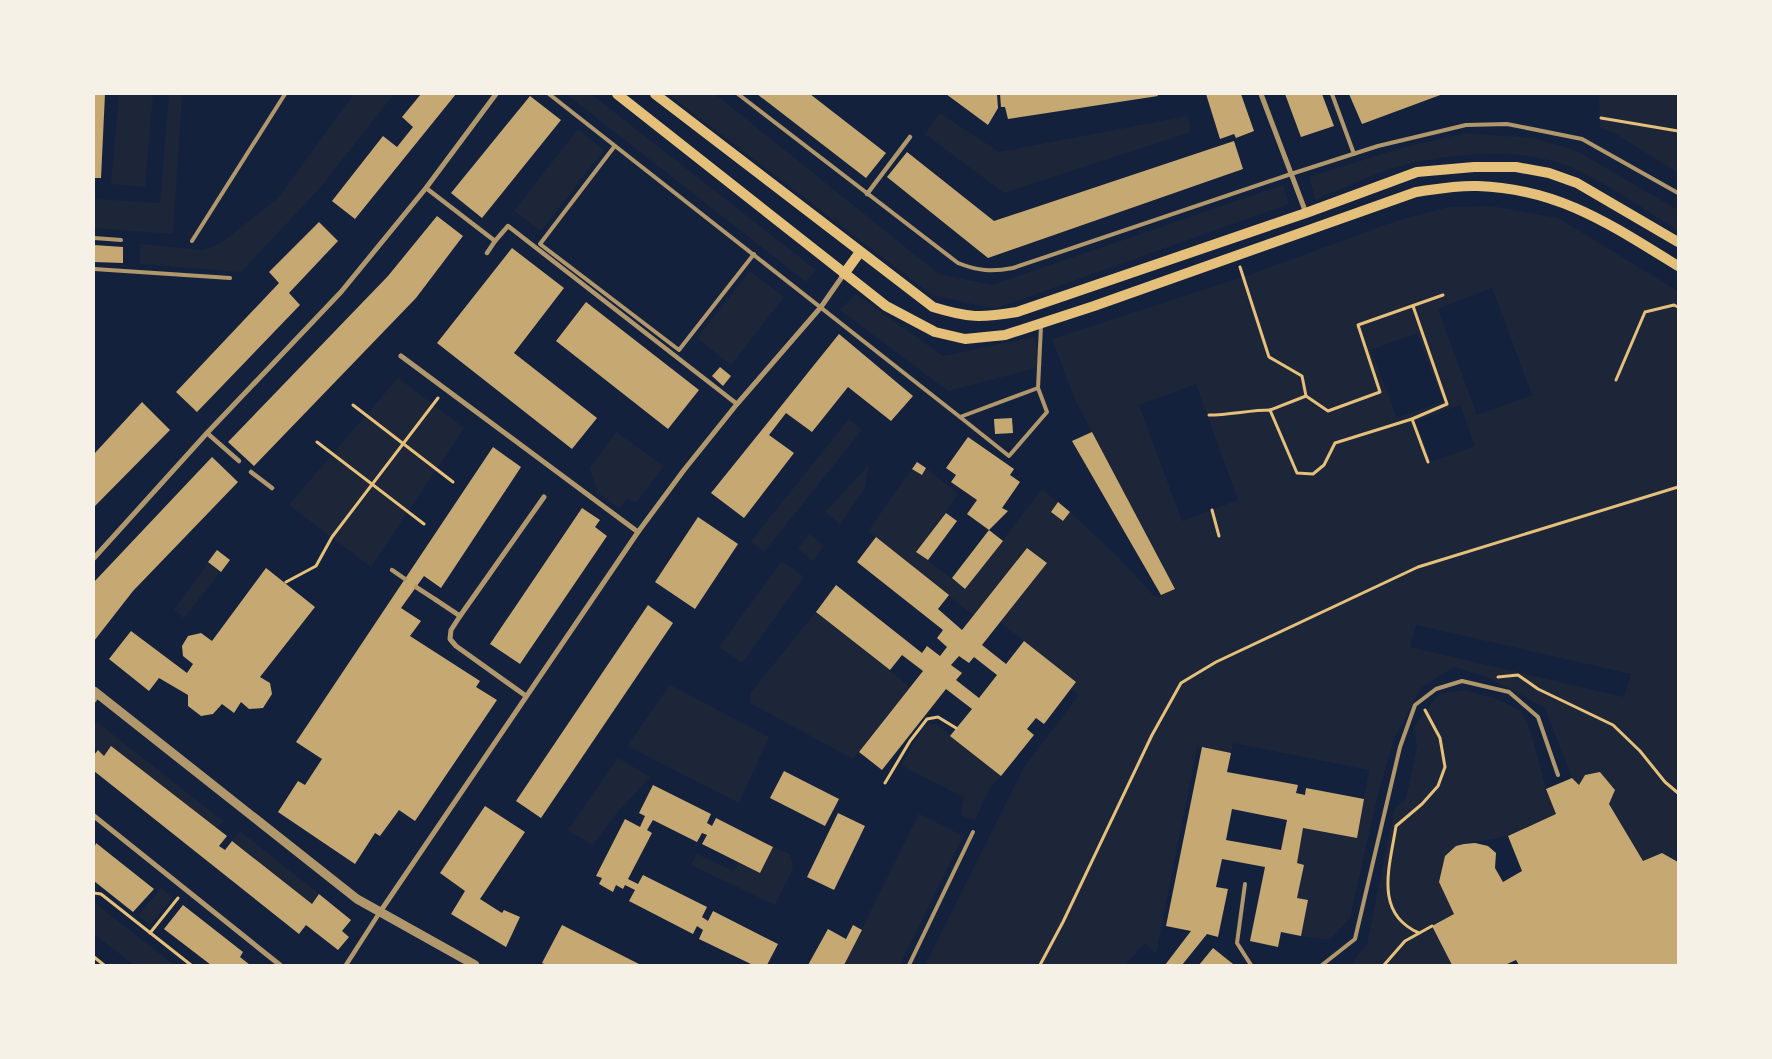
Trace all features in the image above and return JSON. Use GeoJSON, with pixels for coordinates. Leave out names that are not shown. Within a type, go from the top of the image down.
{"type":"FeatureCollection","features":[{"type":"Feature","properties":{"kind":"main road"},"geometry":{"type":"LineString","coordinates":[[617,94],[886,306],[934,332],[965,340],[1005,335],[1416,192],[1476,186],[1512,189],[1549,196],[1577,207],[1611,225],[1678,266]]}},
{"type":"Feature","properties":{"kind":"main road"},"geometry":{"type":"LineString","coordinates":[[655,94],[933,307],[983,318],[1017,312],[1306,213],[1418,172],[1474,166],[1516,167],[1549,173],[1577,183],[1678,242]]}},
{"type":"Feature","properties":{"kind":"main road"},"geometry":{"type":"LineString","coordinates":[[1306,213],[1311,227]]}},
{"type":"Feature","properties":{"kind":"main road"},"geometry":{"type":"LineString","coordinates":[[844,274],[860,252]]}},
{"type":"Feature","properties":{"kind":"street"},"geometry":{"type":"LineString","coordinates":[[94,558],[207,433],[341,292],[426,188],[496,94]]}},
{"type":"Feature","properties":{"kind":"street"},"geometry":{"type":"LineString","coordinates":[[1261,94],[1306,213]]}},
{"type":"Feature","properties":{"kind":"street"},"geometry":{"type":"LineString","coordinates":[[867,194],[910,137]]}},
{"type":"Feature","properties":{"kind":"street"},"geometry":{"type":"LineString","coordinates":[[426,188],[495,241]]}},
{"type":"Feature","properties":{"kind":"street"},"geometry":{"type":"LineString","coordinates":[[487,253],[508,226],[737,404]]}},
{"type":"Feature","properties":{"kind":"street"},"geometry":{"type":"LineString","coordinates":[[346,965],[638,532],[737,404],[821,306],[844,274]]}},
{"type":"Feature","properties":{"kind":"street"},"geometry":{"type":"LineString","coordinates":[[401,356],[447,388],[638,532]]}},
{"type":"Feature","properties":{"kind":"street"},"geometry":{"type":"LineString","coordinates":[[207,433],[239,461]]}},
{"type":"Feature","properties":{"kind":"street"},"geometry":{"type":"LineString","coordinates":[[252,472],[272,488]]}},
{"type":"Feature","properties":{"kind":"street"},"geometry":{"type":"LineString","coordinates":[[526,696],[456,646],[450,639],[452,630],[460,616],[544,497]]}},
{"type":"Feature","properties":{"kind":"street"},"geometry":{"type":"LineString","coordinates":[[392,570],[405,579]]}},
{"type":"Feature","properties":{"kind":"street"},"geometry":{"type":"LineString","coordinates":[[416,587],[460,616]]}},
{"type":"Feature","properties":{"kind":"street"},"geometry":{"type":"LineString","coordinates":[[95,695],[357,899],[461,962],[475,965]]}},
{"type":"Feature","properties":{"kind":"street"},"geometry":{"type":"LineString","coordinates":[[94,816],[280,965]]}},
{"type":"Feature","properties":{"kind":"lane"},"geometry":{"type":"LineString","coordinates":[[192,241],[285,94]]}},
{"type":"Feature","properties":{"kind":"lane"},"geometry":{"type":"LineString","coordinates":[[549,94],[614,147],[821,306],[1009,456],[1047,412],[1038,388],[1041,323]]}},
{"type":"Feature","properties":{"kind":"lane"},"geometry":{"type":"LineString","coordinates":[[738,94],[958,263],[974,269],[991,272],[1013,268],[1354,154],[1466,124],[1507,124],[1582,140],[1678,193]]}},
{"type":"Feature","properties":{"kind":"lane"},"geometry":{"type":"LineString","coordinates":[[1332,94],[1354,154]]}},
{"type":"Feature","properties":{"kind":"lane"},"geometry":{"type":"LineString","coordinates":[[614,147],[540,244],[679,350],[754,254]]}},
{"type":"Feature","properties":{"kind":"lane"},"geometry":{"type":"LineString","coordinates":[[94,238],[121,240]]}},
{"type":"Feature","properties":{"kind":"lane"},"geometry":{"type":"LineString","coordinates":[[94,269],[230,278]]}},
{"type":"Feature","properties":{"kind":"lane"},"geometry":{"type":"LineString","coordinates":[[960,417],[1038,388]]}},
{"type":"Feature","properties":{"kind":"lane"},"geometry":{"type":"LineString","coordinates":[[1322,965],[1355,939],[1400,747],[1415,705],[1436,689],[1462,681],[1509,692],[1538,717],[1558,775]]}},
{"type":"Feature","properties":{"kind":"lane"},"geometry":{"type":"LineString","coordinates":[[909,965],[973,832]]}},
{"type":"Feature","properties":{"kind":"lane"},"geometry":{"type":"LineString","coordinates":[[1245,884],[1237,943],[1251,965]]}},
{"type":"Feature","properties":{"kind":"path"},"geometry":{"type":"LineString","coordinates":[[1601,118],[1678,131]]}},
{"type":"Feature","properties":{"kind":"path"},"geometry":{"type":"LineString","coordinates":[[1236,255],[1269,357],[1302,376],[1306,396],[1328,411],[1380,392],[1358,325],[1443,295]]}},
{"type":"Feature","properties":{"kind":"path"},"geometry":{"type":"LineString","coordinates":[[1616,380],[1646,312],[1674,305],[1678,307]]}},
{"type":"Feature","properties":{"kind":"path"},"geometry":{"type":"LineString","coordinates":[[1270,410],[1297,473],[1312,474],[1324,465],[1335,443],[1412,419],[1447,404],[1413,306]]}},
{"type":"Feature","properties":{"kind":"path"},"geometry":{"type":"LineString","coordinates":[[286,582],[316,566],[332,537],[447,388]]}},
{"type":"Feature","properties":{"kind":"path"},"geometry":{"type":"LineString","coordinates":[[1209,414],[1235,415],[1270,410],[1306,396]]}},
{"type":"Feature","properties":{"kind":"path"},"geometry":{"type":"LineString","coordinates":[[353,405],[453,482]]}},
{"type":"Feature","properties":{"kind":"path"},"geometry":{"type":"LineString","coordinates":[[1412,419],[1428,462]]}},
{"type":"Feature","properties":{"kind":"path"},"geometry":{"type":"LineString","coordinates":[[317,442],[373,483],[424,524]]}},
{"type":"Feature","properties":{"kind":"path"},"geometry":{"type":"LineString","coordinates":[[1040,965],[1063,922],[1152,735],[1181,683],[1216,662],[1418,567],[1678,487]]}},
{"type":"Feature","properties":{"kind":"path"},"geometry":{"type":"LineString","coordinates":[[1212,510],[1218,536]]}},
{"type":"Feature","properties":{"kind":"path"},"geometry":{"type":"LineString","coordinates":[[1489,678],[1518,675],[1538,689],[1613,725],[1640,751],[1665,782],[1678,793]]}},
{"type":"Feature","properties":{"kind":"path"},"geometry":{"type":"LineString","coordinates":[[1415,705],[1427,711],[1440,738],[1445,767],[1438,786],[1422,804],[1396,826],[1387,885],[1389,901],[1396,918],[1407,928],[1419,933]]}},
{"type":"Feature","properties":{"kind":"path"},"geometry":{"type":"LineString","coordinates":[[885,783],[910,741],[927,719],[938,717],[956,728]]}},
{"type":"Feature","properties":{"kind":"path"},"geometry":{"type":"LineString","coordinates":[[150,932],[185,889]]}},
{"type":"Feature","properties":{"kind":"path"},"geometry":{"type":"LineString","coordinates":[[94,892],[101,894],[191,965]]}},
{"type":"Feature","properties":{"kind":"path"},"geometry":{"type":"LineString","coordinates":[[1384,965],[1404,941],[1432,926]]}},
{"type":"Feature","properties":{"kind":"path"},"geometry":{"type":"LineString","coordinates":[[94,958],[104,965]]}},
{"type":"Feature","properties":{"kind":"shaded area"},"geometry":{"type":"Polygon","coordinates":[[[119,94],[153,94],[145,187],[111,184],[119,94]]]}},
{"type":"Feature","properties":{"kind":"shaded area"},"geometry":{"type":"Polygon","coordinates":[[[169,94],[182,94],[173,234],[94,228],[94,199],[160,203],[169,94]]]}},
{"type":"Feature","properties":{"kind":"shaded area"},"geometry":{"type":"Polygon","coordinates":[[[354,94],[394,94],[319,189],[241,272],[140,264],[140,244],[203,250],[221,243],[278,198],[354,94]]]}},
{"type":"Feature","properties":{"kind":"shaded area"},"geometry":{"type":"Polygon","coordinates":[[[566,94],[591,94],[816,270],[806,282],[566,94]]]}},
{"type":"Feature","properties":{"kind":"shaded area"},"geometry":{"type":"Polygon","coordinates":[[[668,94],[715,94],[939,274],[992,285],[1283,185],[1289,204],[994,309],[932,295],[668,94]]]}},
{"type":"Feature","properties":{"kind":"shaded area"},"geometry":{"type":"Polygon","coordinates":[[[1678,94],[1678,173],[1616,134],[1600,127],[1599,95],[1678,94]]]}},
{"type":"Feature","properties":{"kind":"shaded area"},"geometry":{"type":"Polygon","coordinates":[[[940,113],[999,152],[1188,116],[1191,132],[1004,193],[925,134],[940,113]]]}},
{"type":"Feature","properties":{"kind":"shaded area"},"geometry":{"type":"Polygon","coordinates":[[[578,129],[604,150],[541,231],[514,211],[578,129]]]}},
{"type":"Feature","properties":{"kind":"shaded area"},"geometry":{"type":"Polygon","coordinates":[[[1465,133],[1534,138],[1577,151],[1678,210],[1678,231],[1612,188],[1584,173],[1551,161],[1510,154],[1468,155],[1408,164],[1374,175],[1316,200],[1309,177],[1401,148],[1465,133]]]}},
{"type":"Feature","properties":{"kind":"shaded area"},"geometry":{"type":"Polygon","coordinates":[[[1491,206],[1558,218],[1678,291],[1678,862],[1662,853],[1643,861],[1609,804],[1615,790],[1600,772],[1585,775],[1579,785],[1572,778],[1545,708],[1489,678],[1454,667],[1421,688],[1394,739],[1378,794],[1350,918],[1330,940],[1301,936],[1308,901],[1297,898],[1304,865],[1297,863],[1303,828],[1357,838],[1369,770],[1233,743],[1231,753],[1197,747],[1156,954],[1145,943],[1125,965],[925,965],[1024,767],[1079,695],[1071,689],[1076,682],[1000,622],[1046,563],[1027,548],[973,615],[868,531],[912,469],[922,475],[926,468],[958,494],[917,552],[965,589],[1042,489],[1058,502],[1051,512],[1063,521],[1070,512],[1117,556],[1155,597],[1175,589],[1075,400],[1052,339],[1249,275],[1396,221],[1448,207],[1491,206]],[[1492,288],[1438,309],[1477,415],[1532,395],[1492,288]],[[1417,333],[1371,350],[1397,418],[1443,401],[1417,333]],[[1196,384],[1139,405],[1182,521],[1238,500],[1196,384]],[[1460,405],[1416,421],[1431,462],[1475,446],[1460,405]],[[1416,625],[1410,647],[1624,697],[1631,674],[1416,625]]]}},
{"type":"Feature","properties":{"kind":"shaded area"},"geometry":{"type":"Polygon","coordinates":[[[750,271],[784,297],[731,365],[697,338],[750,271]]]}},
{"type":"Feature","properties":{"kind":"shaded area"},"geometry":{"type":"Polygon","coordinates":[[[856,294],[943,356],[1034,337],[1044,366],[948,391],[840,310],[856,294]]]}},
{"type":"Feature","properties":{"kind":"shaded area"},"geometry":{"type":"Polygon","coordinates":[[[398,378],[464,428],[371,567],[289,505],[398,378]]]}},
{"type":"Feature","properties":{"kind":"shaded area"},"geometry":{"type":"Polygon","coordinates":[[[849,419],[862,430],[764,552],[751,541],[849,419]]]}},
{"type":"Feature","properties":{"kind":"shaded area"},"geometry":{"type":"Polygon","coordinates":[[[616,432],[664,466],[636,503],[627,498],[620,509],[598,493],[590,468],[616,432]]]}},
{"type":"Feature","properties":{"kind":"shaded area"},"geometry":{"type":"Polygon","coordinates":[[[869,465],[865,488],[840,524],[825,512],[869,465]]]}},
{"type":"Feature","properties":{"kind":"shaded area"},"geometry":{"type":"Polygon","coordinates":[[[809,534],[824,546],[813,561],[798,549],[809,534]]]}},
{"type":"Feature","properties":{"kind":"shaded area"},"geometry":{"type":"Polygon","coordinates":[[[782,561],[804,577],[742,663],[719,647],[782,561]]]}},
{"type":"Feature","properties":{"kind":"shaded area"},"geometry":{"type":"Polygon","coordinates":[[[208,563],[220,572],[184,618],[174,610],[208,563]]]}},
{"type":"Feature","properties":{"kind":"shaded area"},"geometry":{"type":"Polygon","coordinates":[[[816,612],[910,687],[853,759],[750,703],[751,692],[816,612]]]}},
{"type":"Feature","properties":{"kind":"shaded area"},"geometry":{"type":"Polygon","coordinates":[[[670,685],[769,737],[739,803],[627,746],[670,685]]]}},
{"type":"Feature","properties":{"kind":"shaded area"},"geometry":{"type":"Polygon","coordinates":[[[1464,690],[1495,698],[1521,711],[1530,729],[1546,789],[1556,814],[1508,836],[1456,846],[1445,856],[1439,882],[1454,914],[1432,926],[1452,965],[1350,965],[1367,944],[1395,808],[1406,799],[1417,746],[1414,727],[1439,694],[1464,690]]]}},
{"type":"Feature","properties":{"kind":"shaded area"},"geometry":{"type":"Polygon","coordinates":[[[97,722],[223,821],[217,828],[112,747],[104,756],[94,747],[94,726],[97,722]]]}},
{"type":"Feature","properties":{"kind":"shaded area"},"geometry":{"type":"Polygon","coordinates":[[[926,723],[937,724],[1001,776],[990,788],[975,820],[960,815],[964,798],[901,765],[926,723]]]}},
{"type":"Feature","properties":{"kind":"shaded area"},"geometry":{"type":"Polygon","coordinates":[[[618,758],[650,777],[615,815],[593,845],[568,830],[618,758]]]}},
{"type":"Feature","properties":{"kind":"shaded area"},"geometry":{"type":"Polygon","coordinates":[[[919,814],[963,836],[900,965],[844,965],[919,814]]]}},
{"type":"Feature","properties":{"kind":"shaded area"},"geometry":{"type":"Polygon","coordinates":[[[240,831],[319,894],[312,904],[232,841],[240,831]]]}},
{"type":"Feature","properties":{"kind":"shaded area"},"geometry":{"type":"Polygon","coordinates":[[[773,847],[790,854],[793,868],[775,905],[691,865],[697,854],[733,871],[739,862],[760,873],[773,847]]]}},
{"type":"Feature","properties":{"kind":"shaded area"},"geometry":{"type":"Polygon","coordinates":[[[161,888],[173,898],[150,925],[138,916],[161,888]]]}},
{"type":"Feature","properties":{"kind":"shaded area"},"geometry":{"type":"Polygon","coordinates":[[[94,903],[174,965],[134,965],[94,934],[94,903]]]}},
{"type":"Feature","properties":{"kind":"building"},"geometry":{"type":"Polygon","coordinates":[[[94,94],[105,94],[101,178],[94,178],[94,94]]]}},
{"type":"Feature","properties":{"kind":"building"},"geometry":{"type":"Polygon","coordinates":[[[421,94],[456,94],[355,219],[332,201],[383,136],[397,147],[413,127],[402,117],[421,94]]]}},
{"type":"Feature","properties":{"kind":"building"},"geometry":{"type":"Polygon","coordinates":[[[757,94],[810,94],[886,153],[866,178],[757,94]]]}},
{"type":"Feature","properties":{"kind":"building"},"geometry":{"type":"Polygon","coordinates":[[[946,94],[997,94],[998,108],[988,125],[946,94]]]}},
{"type":"Feature","properties":{"kind":"building"},"geometry":{"type":"Polygon","coordinates":[[[1000,94],[1157,94],[1158,96],[1008,119],[1005,107],[1001,107],[1000,94]]]}},
{"type":"Feature","properties":{"kind":"building"},"geometry":{"type":"Polygon","coordinates":[[[1206,94],[1241,94],[1254,131],[1236,138],[1234,134],[1220,139],[1206,94]]]}},
{"type":"Feature","properties":{"kind":"building"},"geometry":{"type":"Polygon","coordinates":[[[1285,94],[1322,94],[1334,126],[1301,137],[1285,94]]]}},
{"type":"Feature","properties":{"kind":"building"},"geometry":{"type":"Polygon","coordinates":[[[1349,94],[1443,94],[1362,124],[1349,94]]]}},
{"type":"Feature","properties":{"kind":"building"},"geometry":{"type":"Polygon","coordinates":[[[530,96],[561,120],[482,218],[451,193],[530,96]]]}},
{"type":"Feature","properties":{"kind":"building"},"geometry":{"type":"Polygon","coordinates":[[[1234,141],[1243,169],[988,258],[887,177],[907,152],[994,221],[1234,141]]]}},
{"type":"Feature","properties":{"kind":"building"},"geometry":{"type":"Polygon","coordinates":[[[437,216],[463,236],[416,298],[254,466],[228,442],[388,276],[437,216]]]}},
{"type":"Feature","properties":{"kind":"building"},"geometry":{"type":"Polygon","coordinates":[[[319,222],[338,241],[289,293],[300,305],[197,412],[176,392],[279,283],[269,272],[319,222]]]}},
{"type":"Feature","properties":{"kind":"building"},"geometry":{"type":"Polygon","coordinates":[[[94,245],[123,247],[123,263],[94,262],[94,245]]]}},
{"type":"Feature","properties":{"kind":"building"},"geometry":{"type":"Polygon","coordinates":[[[512,248],[564,288],[514,353],[597,418],[572,449],[437,343],[512,248]]]}},
{"type":"Feature","properties":{"kind":"building"},"geometry":{"type":"Polygon","coordinates":[[[586,302],[699,390],[668,429],[556,341],[586,302]]]}},
{"type":"Feature","properties":{"kind":"building"},"geometry":{"type":"Polygon","coordinates":[[[839,334],[913,396],[891,421],[848,387],[812,432],[786,413],[769,435],[794,453],[744,518],[711,493],[839,334]]]}},
{"type":"Feature","properties":{"kind":"building"},"geometry":{"type":"Polygon","coordinates":[[[720,367],[731,376],[723,386],[712,376],[720,367]]]}},
{"type":"Feature","properties":{"kind":"building"},"geometry":{"type":"Polygon","coordinates":[[[142,402],[170,430],[94,507],[94,454],[142,402]]]}},
{"type":"Feature","properties":{"kind":"building"},"geometry":{"type":"Polygon","coordinates":[[[1012,418],[1013,433],[995,434],[994,419],[1012,418]]]}},
{"type":"Feature","properties":{"kind":"building"},"geometry":{"type":"Polygon","coordinates":[[[1092,432],[1175,589],[1161,595],[1072,441],[1092,432]]]}},
{"type":"Feature","properties":{"kind":"building"},"geometry":{"type":"Polygon","coordinates":[[[968,437],[1014,469],[1010,475],[1020,482],[1002,508],[1008,511],[989,530],[967,514],[977,500],[951,482],[956,475],[946,468],[968,437]]]}},
{"type":"Feature","properties":{"kind":"building"},"geometry":{"type":"Polygon","coordinates":[[[493,447],[521,467],[441,588],[424,576],[401,608],[421,621],[410,636],[480,681],[476,687],[497,700],[415,821],[399,810],[380,836],[375,833],[355,864],[278,812],[298,781],[305,785],[322,759],[296,742],[493,447]]]}},
{"type":"Feature","properties":{"kind":"building"},"geometry":{"type":"Polygon","coordinates":[[[212,457],[238,482],[133,591],[94,641],[94,582],[212,457]]]}},
{"type":"Feature","properties":{"kind":"building"},"geometry":{"type":"Polygon","coordinates":[[[917,462],[926,468],[922,475],[912,469],[917,462]]]}},
{"type":"Feature","properties":{"kind":"building"},"geometry":{"type":"Polygon","coordinates":[[[1058,502],[1070,512],[1063,521],[1051,512],[1058,502]]]}},
{"type":"Feature","properties":{"kind":"building"},"geometry":{"type":"Polygon","coordinates":[[[582,508],[600,520],[595,527],[607,536],[520,664],[490,644],[582,508]]]}},
{"type":"Feature","properties":{"kind":"building"},"geometry":{"type":"Polygon","coordinates":[[[946,513],[957,521],[928,560],[916,552],[946,513]]]}},
{"type":"Feature","properties":{"kind":"building"},"geometry":{"type":"Polygon","coordinates":[[[698,517],[738,544],[695,609],[655,582],[698,517]]]}},
{"type":"Feature","properties":{"kind":"building"},"geometry":{"type":"Polygon","coordinates":[[[989,530],[1003,541],[965,589],[952,578],[989,530]]]}},
{"type":"Feature","properties":{"kind":"building"},"geometry":{"type":"Polygon","coordinates":[[[876,537],[949,595],[938,609],[962,630],[1027,548],[1047,563],[982,645],[1006,664],[1024,641],[1076,682],[1044,724],[1036,718],[1027,729],[1034,735],[1001,776],[950,736],[972,709],[946,689],[882,770],[859,752],[923,671],[902,655],[890,670],[816,612],[836,585],[922,653],[927,646],[940,656],[947,647],[937,638],[943,630],[857,562],[876,537]],[[959,656],[951,665],[962,673],[956,680],[979,698],[997,675],[974,657],[969,663],[959,656]]]}},
{"type":"Feature","properties":{"kind":"building"},"geometry":{"type":"Polygon","coordinates":[[[217,550],[230,560],[221,572],[208,562],[217,550]]]}},
{"type":"Feature","properties":{"kind":"building"},"geometry":{"type":"Polygon","coordinates":[[[266,568],[315,607],[260,677],[270,683],[272,694],[263,708],[249,709],[241,702],[234,713],[222,704],[213,714],[201,716],[188,706],[188,695],[159,678],[149,691],[109,659],[131,631],[187,673],[193,664],[183,656],[182,646],[188,636],[201,633],[212,641],[266,568]]]}},
{"type":"Feature","properties":{"kind":"building"},"geometry":{"type":"Polygon","coordinates":[[[648,605],[673,623],[541,818],[516,801],[648,605]]]}},
{"type":"Feature","properties":{"kind":"building"},"geometry":{"type":"Polygon","coordinates":[[[111,746],[227,836],[219,846],[225,850],[232,841],[312,904],[319,894],[351,920],[342,931],[349,937],[338,950],[306,925],[299,934],[94,771],[94,755],[98,750],[104,756],[111,746]]]}},
{"type":"Feature","properties":{"kind":"building"},"geometry":{"type":"Polygon","coordinates":[[[1202,747],[1231,753],[1227,772],[1298,785],[1296,793],[1305,795],[1306,788],[1364,799],[1357,838],[1303,828],[1297,863],[1304,865],[1297,898],[1308,900],[1301,936],[1281,932],[1278,947],[1250,941],[1265,867],[1222,859],[1216,887],[1228,889],[1218,937],[1207,934],[1182,965],[1165,965],[1191,931],[1166,926],[1202,747]],[[1232,809],[1226,840],[1281,850],[1287,820],[1232,809]]]}},
{"type":"Feature","properties":{"kind":"building"},"geometry":{"type":"Polygon","coordinates":[[[784,771],[839,799],[825,826],[770,798],[784,771]]]}},
{"type":"Feature","properties":{"kind":"building"},"geometry":{"type":"Polygon","coordinates":[[[1600,772],[1615,790],[1609,804],[1643,861],[1662,853],[1678,862],[1678,965],[1519,965],[1516,960],[1505,965],[1452,965],[1432,926],[1454,914],[1439,882],[1445,856],[1456,846],[1464,844],[1475,843],[1488,846],[1496,853],[1495,868],[1503,882],[1522,871],[1508,836],[1556,814],[1546,789],[1572,778],[1579,785],[1585,775],[1600,772]]]}},
{"type":"Feature","properties":{"kind":"building"},"geometry":{"type":"Polygon","coordinates":[[[653,785],[711,814],[707,823],[712,826],[716,818],[773,847],[760,873],[702,844],[707,835],[702,833],[697,842],[653,820],[647,830],[652,833],[628,879],[638,884],[643,875],[707,907],[702,917],[708,921],[713,911],[778,944],[767,965],[753,965],[699,939],[703,930],[697,926],[693,934],[629,901],[635,890],[625,885],[623,889],[616,885],[613,892],[599,884],[602,878],[596,876],[625,819],[640,827],[645,816],[639,813],[653,785]]]}},
{"type":"Feature","properties":{"kind":"building"},"geometry":{"type":"Polygon","coordinates":[[[485,806],[525,832],[480,899],[502,913],[504,910],[520,917],[506,947],[451,914],[465,891],[440,873],[485,806]]]}},
{"type":"Feature","properties":{"kind":"building"},"geometry":{"type":"Polygon","coordinates":[[[838,813],[865,826],[834,890],[807,877],[838,813]]]}},
{"type":"Feature","properties":{"kind":"building"},"geometry":{"type":"Polygon","coordinates":[[[96,843],[154,889],[133,912],[94,881],[94,849],[96,843]]]}},
{"type":"Feature","properties":{"kind":"building"},"geometry":{"type":"Polygon","coordinates":[[[183,905],[243,952],[240,957],[250,965],[211,965],[164,929],[183,905]]]}},
{"type":"Feature","properties":{"kind":"building"},"geometry":{"type":"Polygon","coordinates":[[[562,925],[641,965],[546,965],[542,963],[562,925]]]}},
{"type":"Feature","properties":{"kind":"building"},"geometry":{"type":"Polygon","coordinates":[[[853,925],[862,930],[844,965],[808,965],[828,929],[846,939],[853,925]]]}},
{"type":"Feature","properties":{"kind":"building"},"geometry":{"type":"Polygon","coordinates":[[[1213,948],[1233,964],[1199,965],[1213,948]]]}}]}
